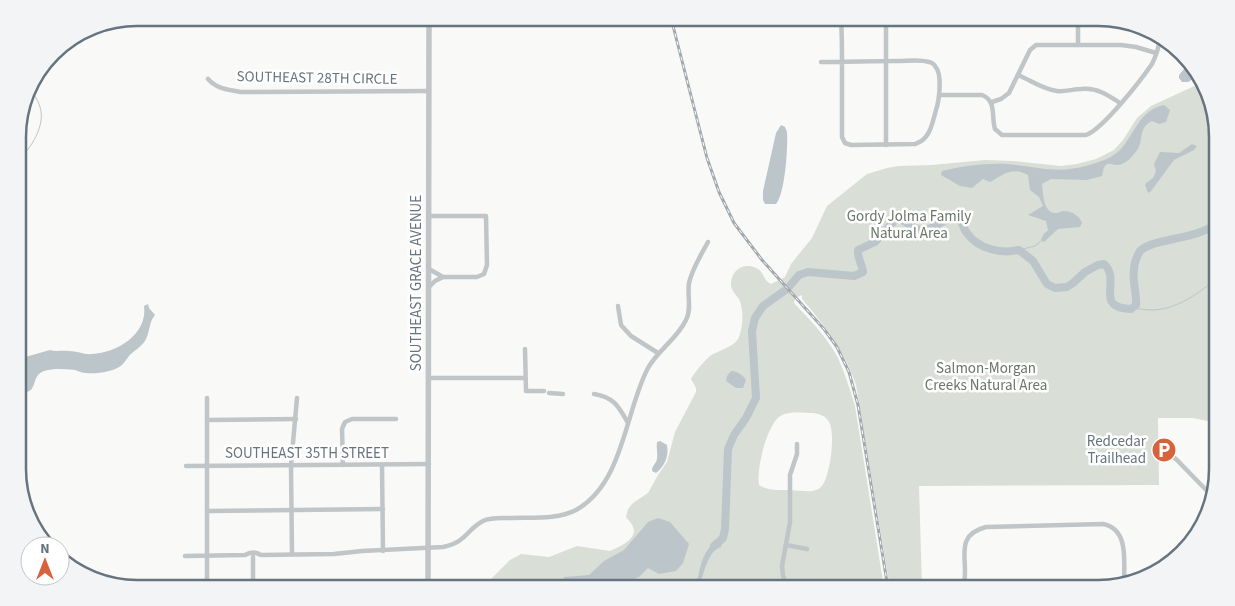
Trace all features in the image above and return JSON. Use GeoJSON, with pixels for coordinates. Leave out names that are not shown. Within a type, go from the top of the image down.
{"type":"FeatureCollection","features":[{"type":"Feature","properties":{"kind":"street","name":"SOUTHEAST GRACE AVENUE"},"geometry":{"type":"LineString","coordinates":[[428,580],[429,26]]}},
{"type":"Feature","properties":{"kind":"street"},"geometry":{"type":"LineString","coordinates":[[821,62],[842,62],[886,61],[926,61],[934,64],[939,73],[938,103],[928,134],[923,141],[915,144],[886,145],[850,145],[844,142],[842,137],[842,62],[842,26]]}},
{"type":"Feature","properties":{"kind":"street"},"geometry":{"type":"LineString","coordinates":[[886,26],[886,145]]}},
{"type":"Feature","properties":{"kind":"street"},"geometry":{"type":"LineString","coordinates":[[1078,26],[1078,45]]}},
{"type":"Feature","properties":{"kind":"street"},"geometry":{"type":"LineString","coordinates":[[992,102],[994,126],[998,133],[1007,136],[1078,136],[1089,134],[1098,128],[1120,103],[1152,62],[1158,44]]}},
{"type":"Feature","properties":{"kind":"street"},"geometry":{"type":"LineString","coordinates":[[939,95],[982,95],[992,102],[1001,100],[1007,95],[1033,47],[1041,45],[1121,45],[1156,53]]}},
{"type":"Feature","properties":{"kind":"street"},"geometry":{"type":"LineString","coordinates":[[1018,75],[1054,91],[1086,88],[1096,90],[1106,93],[1120,103]]}},
{"type":"Feature","properties":{"kind":"street","name":"SOUTHEAST 28TH CIRCLE"},"geometry":{"type":"LineString","coordinates":[[208,79],[214,86],[219,88],[242,92],[429,91]]}},
{"type":"Feature","properties":{"kind":"street"},"geometry":{"type":"LineString","coordinates":[[429,216],[486,216],[487,265],[484,274],[477,277],[443,277],[429,287]]}},
{"type":"Feature","properties":{"kind":"street"},"geometry":{"type":"LineString","coordinates":[[245,555],[248,558],[253,558],[261,555],[334,554],[454,545],[483,521],[494,518],[549,517],[575,510],[591,499],[608,476],[622,446],[635,397],[649,367],[658,353],[676,335],[687,319],[690,278],[708,242]]}},
{"type":"Feature","properties":{"kind":"street"},"geometry":{"type":"LineString","coordinates":[[429,269],[443,277]]}},
{"type":"Feature","properties":{"kind":"street"},"geometry":{"type":"LineString","coordinates":[[618,306],[622,325],[631,336],[658,353]]}},
{"type":"Feature","properties":{"kind":"street"},"geometry":{"type":"LineString","coordinates":[[525,349],[526,391],[563,394]]}},
{"type":"Feature","properties":{"kind":"street"},"geometry":{"type":"LineString","coordinates":[[428,378],[525,378]]}},
{"type":"Feature","properties":{"kind":"street"},"geometry":{"type":"LineString","coordinates":[[594,394],[606,397],[618,405],[628,423]]}},
{"type":"Feature","properties":{"kind":"street"},"geometry":{"type":"LineString","coordinates":[[207,398],[207,580]]}},
{"type":"Feature","properties":{"kind":"street"},"geometry":{"type":"LineString","coordinates":[[292,554],[291,466],[297,398]]}},
{"type":"Feature","properties":{"kind":"street"},"geometry":{"type":"LineString","coordinates":[[207,420],[296,419]]}},
{"type":"Feature","properties":{"kind":"street"},"geometry":{"type":"LineString","coordinates":[[343,465],[342,429],[345,422],[352,419],[396,419]]}},
{"type":"Feature","properties":{"kind":"street"},"geometry":{"type":"LineString","coordinates":[[785,580],[782,571],[790,522],[790,475],[797,454],[797,444]]}},
{"type":"Feature","properties":{"kind":"street"},"geometry":{"type":"LineString","coordinates":[[1159,449],[1176,459],[1207,490]]}},
{"type":"Feature","properties":{"kind":"street","name":"SOUTHEAST 35TH STREET"},"geometry":{"type":"LineString","coordinates":[[186,466],[429,464]]}},
{"type":"Feature","properties":{"kind":"street"},"geometry":{"type":"LineString","coordinates":[[382,465],[383,550]]}},
{"type":"Feature","properties":{"kind":"street"},"geometry":{"type":"LineString","coordinates":[[207,511],[383,509]]}},
{"type":"Feature","properties":{"kind":"street"},"geometry":{"type":"LineString","coordinates":[[965,580],[964,547],[966,540],[976,530],[986,527],[1110,526],[1121,537],[1124,546],[1124,577]]}},
{"type":"Feature","properties":{"kind":"street"},"geometry":{"type":"LineString","coordinates":[[786,545],[807,549]]}},
{"type":"Feature","properties":{"kind":"street"},"geometry":{"type":"LineString","coordinates":[[185,556],[245,555],[248,553],[258,553],[261,555]]}},
{"type":"Feature","properties":{"kind":"street"},"geometry":{"type":"LineString","coordinates":[[253,558],[253,580]]}},
{"type":"Feature","properties":{"kind":"green space"},"geometry":{"type":"Polygon","coordinates":[[[1196,85],[1205,108],[1209,137],[1209,421],[1193,418],[1158,418],[1159,485],[919,486],[922,580],[889,580],[856,385],[840,350],[802,299],[802,295],[795,298],[794,303],[834,350],[855,406],[883,580],[490,580],[510,560],[521,554],[549,557],[577,546],[610,551],[623,545],[630,539],[634,531],[632,524],[626,517],[628,509],[633,503],[648,493],[667,462],[675,432],[696,392],[691,379],[710,356],[730,346],[739,337],[742,323],[742,308],[731,286],[735,272],[742,267],[751,266],[759,269],[766,281],[771,284],[785,277],[791,264],[812,238],[827,206],[867,174],[899,166],[985,160],[1061,166],[1077,164],[1096,159],[1114,150],[1137,118],[1151,106],[1196,85]],[[798,412],[782,415],[777,419],[767,436],[761,458],[759,485],[774,490],[809,491],[817,490],[824,484],[831,456],[832,436],[829,422],[816,413],[798,412]]]}},
{"type":"Feature","properties":{"kind":"shaded area"},"geometry":{"type":"Polygon","coordinates":[[[1185,68],[1192,79],[1182,82],[1179,75],[1185,68]]]}},
{"type":"Feature","properties":{"kind":"shaded area"},"geometry":{"type":"Polygon","coordinates":[[[1164,105],[1170,110],[1166,122],[1159,124],[1152,121],[1147,124],[1142,132],[1138,149],[1124,163],[1120,165],[1107,164],[1104,167],[1102,176],[1087,180],[1051,179],[1042,184],[1044,202],[1048,210],[1056,213],[1067,211],[1073,213],[1078,216],[1082,223],[1080,227],[1058,229],[1043,242],[1041,240],[1043,235],[1048,230],[1046,221],[1028,215],[1043,206],[1039,197],[1030,190],[1028,175],[1012,171],[990,182],[983,179],[972,188],[960,186],[941,175],[942,171],[982,164],[1006,164],[1057,170],[1078,168],[1097,163],[1117,153],[1143,117],[1164,105]]]}},
{"type":"Feature","properties":{"kind":"shaded area"},"geometry":{"type":"Polygon","coordinates":[[[781,125],[785,127],[787,132],[784,181],[776,204],[765,204],[763,191],[776,133],[781,125]]]}},
{"type":"Feature","properties":{"kind":"shaded area"},"geometry":{"type":"Polygon","coordinates":[[[1192,144],[1197,146],[1194,150],[1174,160],[1149,193],[1145,184],[1153,178],[1156,171],[1154,164],[1160,152],[1179,153],[1192,144]]]}},
{"type":"Feature","properties":{"kind":"shaded area"},"geometry":{"type":"Polygon","coordinates":[[[148,304],[155,315],[146,339],[119,367],[110,371],[95,373],[67,369],[44,371],[37,377],[32,389],[26,392],[26,357],[50,350],[89,354],[111,350],[129,340],[136,333],[144,316],[144,306],[148,304]]]}},
{"type":"Feature","properties":{"kind":"shaded area"},"geometry":{"type":"Polygon","coordinates":[[[731,371],[745,378],[743,388],[736,388],[726,381],[731,371]]]}},
{"type":"Feature","properties":{"kind":"shaded area"},"geometry":{"type":"Polygon","coordinates":[[[660,441],[667,445],[667,457],[656,473],[652,469],[657,459],[657,442],[660,441]]]}},
{"type":"Feature","properties":{"kind":"shaded area"},"geometry":{"type":"Polygon","coordinates":[[[658,518],[670,522],[689,544],[683,563],[676,571],[659,574],[648,568],[639,577],[632,580],[563,580],[564,577],[589,575],[604,561],[624,550],[648,522],[658,518]]]}},
{"type":"Feature","properties":{"kind":"shaded area"},"geometry":{"type":"Polygon","coordinates":[[[723,539],[721,547],[716,549],[709,558],[701,580],[696,580],[706,552],[717,541],[723,539]]]}},
{"type":"Feature","properties":{"kind":"waterway"},"geometry":{"type":"LineString","coordinates":[[26,152],[36,136],[41,121],[39,104],[35,96]]}},
{"type":"Feature","properties":{"kind":"waterway"},"geometry":{"type":"LineString","coordinates":[[714,546],[723,538],[725,529],[728,449],[756,398],[752,331],[755,318],[763,306],[787,289],[799,275],[808,272],[854,276],[863,272],[858,250],[875,242],[896,219],[901,219],[920,231],[932,228],[946,220],[956,219],[962,222],[965,231],[977,243],[998,251],[1019,250],[1033,261],[1047,284],[1055,288],[1067,287],[1085,272],[1104,264],[1109,270],[1110,292],[1113,304],[1131,309],[1136,305],[1134,274],[1135,263],[1140,251],[1154,244],[1209,229]]}},
{"type":"Feature","properties":{"kind":"waterway"},"geometry":{"type":"LineString","coordinates":[[1019,250],[1035,246],[1041,241]]}},
{"type":"Feature","properties":{"kind":"waterway"},"geometry":{"type":"LineString","coordinates":[[1133,308],[1153,310],[1171,307],[1209,285]]}},
{"type":"Feature","properties":{"kind":"railway"},"geometry":{"type":"LineString","coordinates":[[673,26],[707,158],[719,192],[734,223],[762,260],[824,329],[837,347],[849,372],[858,405],[887,580]]}},
{"type":"Feature","properties":{"kind":"place","name":"Redcedar Trailhead"},"geometry":{"type":"Point","coordinates":[1164,450]}},
{"type":"Feature","properties":{"kind":"park label","name":"Gordy Jolma Family Natural Area"},"geometry":{"type":"Point","coordinates":[909,224]}},
{"type":"Feature","properties":{"kind":"park label","name":"Salmon-Morgan Creeks Natural Area"},"geometry":{"type":"Point","coordinates":[986,376]}}]}
